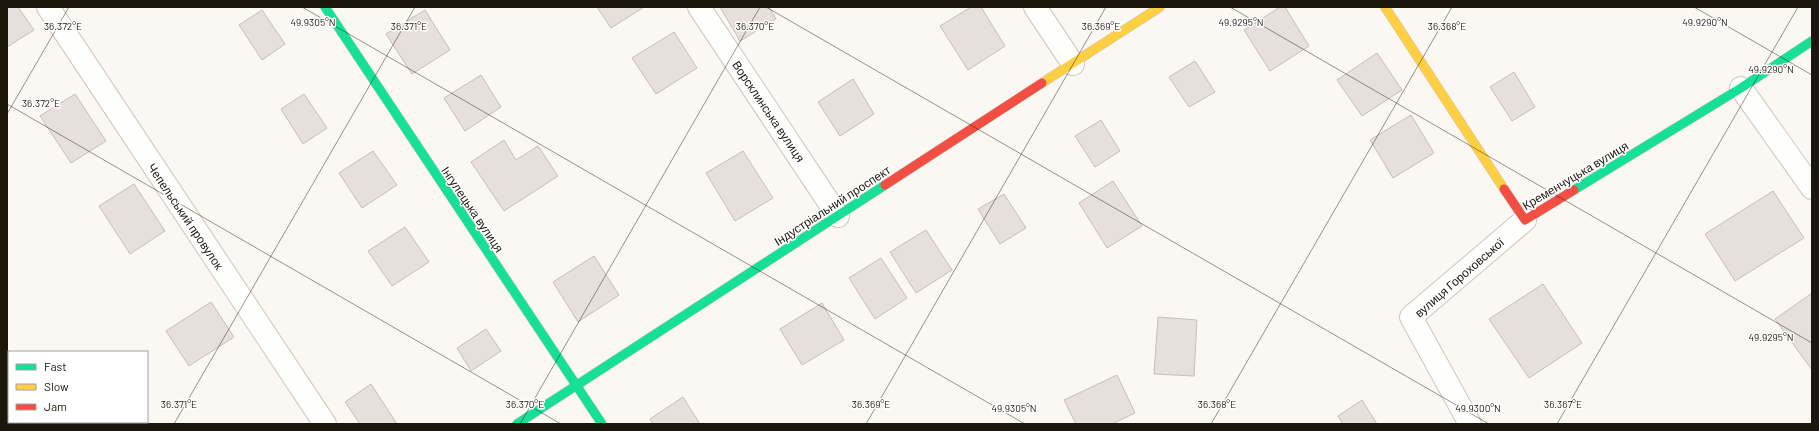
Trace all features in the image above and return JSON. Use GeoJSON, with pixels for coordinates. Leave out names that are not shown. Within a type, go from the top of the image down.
{"type":"FeatureCollection","features":[{"type":"Feature","properties":{"kind":"street","name":"Чепельський провулок"},"geometry":{"type":"LineString","coordinates":[[48,7],[325,424]]}},
{"type":"Feature","properties":{"kind":"street","name":"Інгулецька вулиця"},"geometry":{"type":"LineString","coordinates":[[325,7],[602,424]]}},
{"type":"Feature","properties":{"kind":"street","name":"Ворсклинська вулиця"},"geometry":{"type":"LineString","coordinates":[[700,7],[838,216]]}},
{"type":"Feature","properties":{"kind":"street"},"geometry":{"type":"LineString","coordinates":[[1035,7],[1073,64]]}},
{"type":"Feature","properties":{"kind":"street","name":"Індустріальний проспект"},"geometry":{"type":"LineString","coordinates":[[517,424],[1160,7]]}},
{"type":"Feature","properties":{"kind":"street","name":"Кременчуцька вулиця"},"geometry":{"type":"LineString","coordinates":[[1385,7],[1525,220],[1741,88],[1812,41]]}},
{"type":"Feature","properties":{"kind":"street"},"geometry":{"type":"LineString","coordinates":[[1741,88],[1812,188]]}},
{"type":"Feature","properties":{"kind":"street","name":"вулиця Гороховської"},"geometry":{"type":"LineString","coordinates":[[1470,424],[1411,317],[1525,220]]}},
{"type":"Feature","properties":{"kind":"building"},"geometry":{"type":"Polygon","coordinates":[[[7,7],[18,7],[34,30],[7,47],[7,7]]]}},
{"type":"Feature","properties":{"kind":"building"},"geometry":{"type":"Polygon","coordinates":[[[597,7],[644,7],[611,28],[597,7]]]}},
{"type":"Feature","properties":{"kind":"building"},"geometry":{"type":"Polygon","coordinates":[[[720,7],[769,7],[776,19],[740,41],[720,7]]]}},
{"type":"Feature","properties":{"kind":"building"},"geometry":{"type":"Polygon","coordinates":[[[971,7],[981,7],[1005,46],[968,70],[940,26],[971,7]]]}},
{"type":"Feature","properties":{"kind":"building"},"geometry":{"type":"Polygon","coordinates":[[[1280,7],[1285,7],[1309,46],[1270,71],[1244,30],[1280,7]]]}},
{"type":"Feature","properties":{"kind":"building"},"geometry":{"type":"Polygon","coordinates":[[[262,10],[285,44],[262,60],[239,25],[262,10]]]}},
{"type":"Feature","properties":{"kind":"building"},"geometry":{"type":"Polygon","coordinates":[[[425,10],[450,50],[412,74],[386,34],[425,10]]]}},
{"type":"Feature","properties":{"kind":"building"},"geometry":{"type":"Polygon","coordinates":[[[674,32],[697,68],[656,94],[632,58],[674,32]]]}},
{"type":"Feature","properties":{"kind":"building"},"geometry":{"type":"Polygon","coordinates":[[[1377,53],[1402,90],[1362,116],[1337,80],[1377,53]]]}},
{"type":"Feature","properties":{"kind":"building"},"geometry":{"type":"Polygon","coordinates":[[[1195,61],[1215,92],[1189,107],[1169,77],[1195,61]]]}},
{"type":"Feature","properties":{"kind":"building"},"geometry":{"type":"Polygon","coordinates":[[[1514,72],[1535,107],[1512,121],[1490,87],[1514,72]]]}},
{"type":"Feature","properties":{"kind":"building"},"geometry":{"type":"Polygon","coordinates":[[[481,75],[501,107],[465,131],[444,98],[481,75]]]}},
{"type":"Feature","properties":{"kind":"building"},"geometry":{"type":"Polygon","coordinates":[[[853,79],[874,114],[840,136],[818,102],[853,79]]]}},
{"type":"Feature","properties":{"kind":"building"},"geometry":{"type":"Polygon","coordinates":[[[75,94],[106,141],[71,163],[40,116],[75,94]]]}},
{"type":"Feature","properties":{"kind":"building"},"geometry":{"type":"Polygon","coordinates":[[[304,94],[327,128],[303,144],[281,109],[304,94]]]}},
{"type":"Feature","properties":{"kind":"building"},"geometry":{"type":"Polygon","coordinates":[[[1411,115],[1434,153],[1393,178],[1370,140],[1411,115]]]}},
{"type":"Feature","properties":{"kind":"building"},"geometry":{"type":"Polygon","coordinates":[[[1101,120],[1120,151],[1095,167],[1075,136],[1101,120]]]}},
{"type":"Feature","properties":{"kind":"building"},"geometry":{"type":"Polygon","coordinates":[[[504,140],[516,160],[538,146],[558,176],[504,211],[471,162],[504,140]]]}},
{"type":"Feature","properties":{"kind":"building"},"geometry":{"type":"Polygon","coordinates":[[[373,151],[397,185],[362,208],[339,173],[373,151]]]}},
{"type":"Feature","properties":{"kind":"building"},"geometry":{"type":"Polygon","coordinates":[[[743,151],[773,198],[735,221],[706,173],[743,151]]]}},
{"type":"Feature","properties":{"kind":"building"},"geometry":{"type":"Polygon","coordinates":[[[1113,181],[1142,226],[1107,248],[1079,203],[1113,181]]]}},
{"type":"Feature","properties":{"kind":"building"},"geometry":{"type":"Polygon","coordinates":[[[134,184],[165,231],[130,254],[99,206],[134,184]]]}},
{"type":"Feature","properties":{"kind":"building"},"geometry":{"type":"Polygon","coordinates":[[[1773,191],[1804,238],[1735,281],[1705,234],[1773,191]]]}},
{"type":"Feature","properties":{"kind":"building"},"geometry":{"type":"Polygon","coordinates":[[[1004,194],[1026,228],[1000,244],[978,209],[1004,194]]]}},
{"type":"Feature","properties":{"kind":"building"},"geometry":{"type":"Polygon","coordinates":[[[405,227],[429,262],[392,286],[368,251],[405,227]]]}},
{"type":"Feature","properties":{"kind":"building"},"geometry":{"type":"Polygon","coordinates":[[[926,230],[952,270],[916,293],[890,252],[926,230]]]}},
{"type":"Feature","properties":{"kind":"building"},"geometry":{"type":"Polygon","coordinates":[[[594,256],[619,295],[578,322],[553,282],[594,256]]]}},
{"type":"Feature","properties":{"kind":"building"},"geometry":{"type":"Polygon","coordinates":[[[881,258],[907,298],[875,319],[849,278],[881,258]]]}},
{"type":"Feature","properties":{"kind":"building"},"geometry":{"type":"Polygon","coordinates":[[[1543,284],[1582,343],[1529,378],[1489,319],[1543,284]]]}},
{"type":"Feature","properties":{"kind":"building"},"geometry":{"type":"Polygon","coordinates":[[[1812,293],[1812,370],[1775,319],[1812,293]]]}},
{"type":"Feature","properties":{"kind":"building"},"geometry":{"type":"Polygon","coordinates":[[[211,302],[234,337],[189,366],[166,331],[211,302]]]}},
{"type":"Feature","properties":{"kind":"building"},"geometry":{"type":"Polygon","coordinates":[[[822,303],[844,340],[802,365],[780,329],[822,303]]]}},
{"type":"Feature","properties":{"kind":"building"},"geometry":{"type":"Polygon","coordinates":[[[1158,317],[1197,320],[1194,376],[1154,374],[1158,317]]]}},
{"type":"Feature","properties":{"kind":"building"},"geometry":{"type":"Polygon","coordinates":[[[486,329],[501,351],[471,371],[457,348],[486,329]]]}},
{"type":"Feature","properties":{"kind":"building"},"geometry":{"type":"Polygon","coordinates":[[[7,356],[8,384],[7,384],[7,356]]]}},
{"type":"Feature","properties":{"kind":"building"},"geometry":{"type":"Polygon","coordinates":[[[1117,375],[1135,413],[1112,424],[1076,424],[1064,400],[1117,375]]]}},
{"type":"Feature","properties":{"kind":"building"},"geometry":{"type":"Polygon","coordinates":[[[371,384],[397,424],[360,424],[345,402],[371,384]]]}},
{"type":"Feature","properties":{"kind":"building"},"geometry":{"type":"Polygon","coordinates":[[[683,397],[700,424],[653,424],[650,419],[683,397]]]}},
{"type":"Feature","properties":{"kind":"building"},"geometry":{"type":"Polygon","coordinates":[[[1362,400],[1377,424],[1343,424],[1338,416],[1362,400]]]}},
{"type":"Feature","properties":{"kind":"building"},"geometry":{"type":"Polygon","coordinates":[[[52,423],[53,424],[16,424],[52,423]]]}},
{"type":"Feature","properties":{"kind":"building"},"geometry":{"type":"Polygon","coordinates":[[[122,423],[123,424],[96,424],[122,423]]]}},
{"type":"Feature","properties":{"kind":"traffic: fast"},"geometry":{"type":"LineString","coordinates":[[325,7],[602,424]]}},
{"type":"Feature","properties":{"kind":"traffic: fast"},"geometry":{"type":"LineString","coordinates":[[1574,190],[1741,88],[1812,41]]}},
{"type":"Feature","properties":{"kind":"traffic: fast"},"geometry":{"type":"LineString","coordinates":[[517,424],[885,185]]}},
{"type":"Feature","properties":{"kind":"traffic: slow"},"geometry":{"type":"LineString","coordinates":[[1042,83],[1160,7]]}},
{"type":"Feature","properties":{"kind":"traffic: slow"},"geometry":{"type":"LineString","coordinates":[[1385,7],[1504,189]]}},
{"type":"Feature","properties":{"kind":"traffic: jam"},"geometry":{"type":"LineString","coordinates":[[885,185],[1042,83]]}},
{"type":"Feature","properties":{"kind":"traffic: jam"},"geometry":{"type":"LineString","coordinates":[[1504,189],[1525,220],[1574,190]]}}]}
